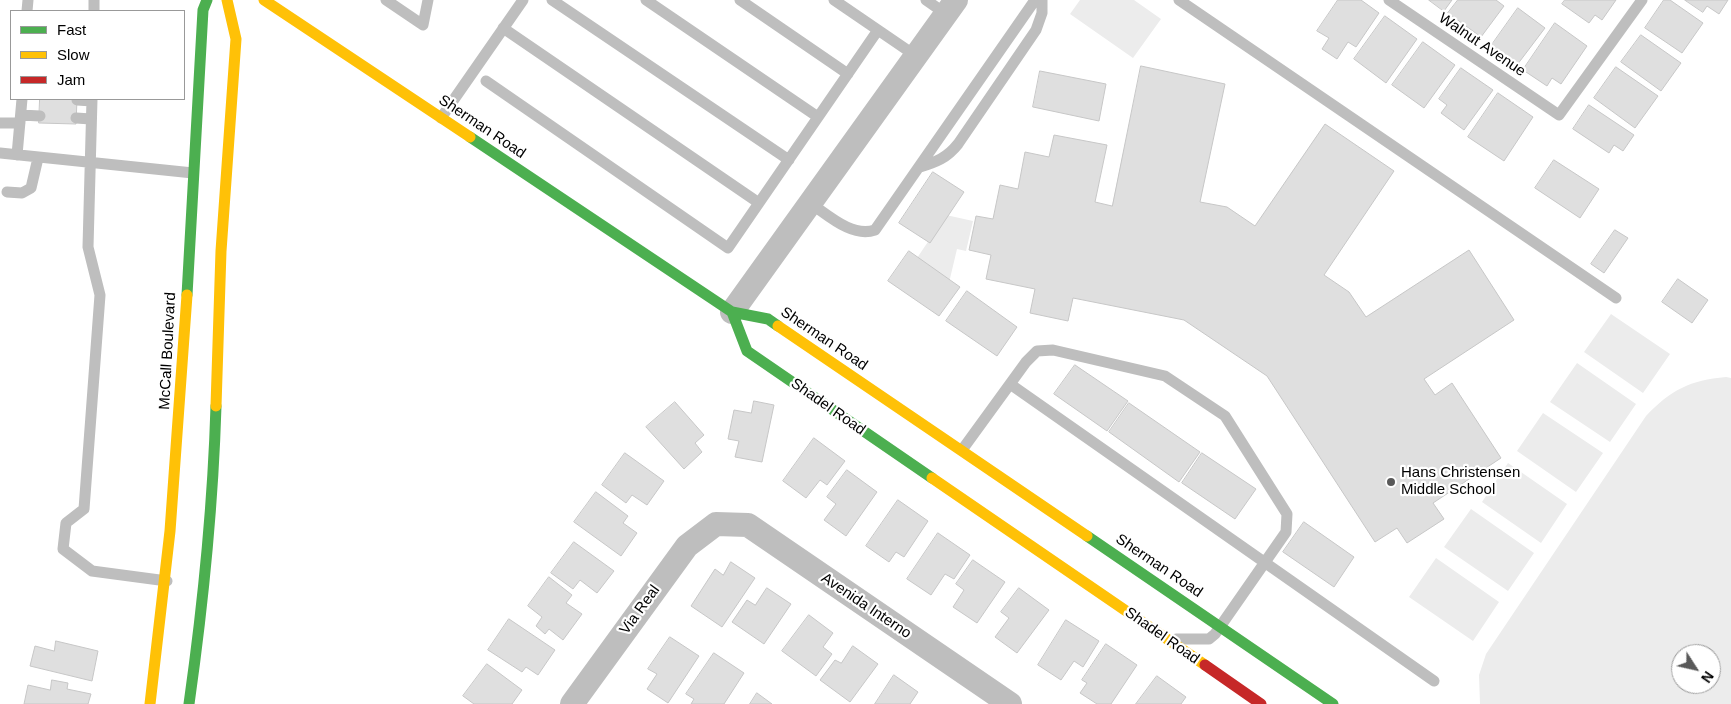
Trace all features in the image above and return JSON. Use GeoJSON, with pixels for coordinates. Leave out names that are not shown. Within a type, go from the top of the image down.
{"type":"FeatureCollection","features":[{"type":"Feature","properties":{"kind":"street","name":"McCall Boulevard"},"geometry":{"type":"LineString","coordinates":[[150,704],[167,581],[175,488],[203,10],[207,0]]}},
{"type":"Feature","properties":{"kind":"street"},"geometry":{"type":"LineString","coordinates":[[189,704],[205,587],[214,471],[221,251],[236,39],[227,0]]}},
{"type":"Feature","properties":{"kind":"street","name":"Sherman Road"},"geometry":{"type":"LineString","coordinates":[[264,0],[732,312],[768,319],[1333,704]]}},
{"type":"Feature","properties":{"kind":"street"},"geometry":{"type":"LineString","coordinates":[[732,312],[951,7]]}},
{"type":"Feature","properties":{"kind":"street","name":"Shadel Road"},"geometry":{"type":"LineString","coordinates":[[732,312],[747,350],[1261,704]]}},
{"type":"Feature","properties":{"kind":"street","name":"Via Real"},"geometry":{"type":"LineString","coordinates":[[578,702],[687,546],[716,524]]}},
{"type":"Feature","properties":{"kind":"street","name":"Avenida Interno"},"geometry":{"type":"LineString","coordinates":[[716,524],[748,525],[1010,704]]}},
{"type":"Feature","properties":{"kind":"street"},"geometry":{"type":"LineString","coordinates":[[167,581],[174,595]]}},
{"type":"Feature","properties":{"kind":"lane"},"geometry":{"type":"LineString","coordinates":[[386,0],[423,25],[428,0]]}},
{"type":"Feature","properties":{"kind":"lane"},"geometry":{"type":"LineString","coordinates":[[441,118],[523,0]]}},
{"type":"Feature","properties":{"kind":"lane"},"geometry":{"type":"LineString","coordinates":[[552,0],[788,160]]}},
{"type":"Feature","properties":{"kind":"lane"},"geometry":{"type":"LineString","coordinates":[[646,0],[818,117]]}},
{"type":"Feature","properties":{"kind":"lane"},"geometry":{"type":"LineString","coordinates":[[740,0],[848,74]]}},
{"type":"Feature","properties":{"kind":"lane"},"geometry":{"type":"LineString","coordinates":[[834,0],[916,56]]}},
{"type":"Feature","properties":{"kind":"lane"},"geometry":{"type":"LineString","coordinates":[[926,0],[951,7]]}},
{"type":"Feature","properties":{"kind":"lane"},"geometry":{"type":"LineString","coordinates":[[810,203],[850,229],[865,234],[874,230],[920,167],[1035,0]]}},
{"type":"Feature","properties":{"kind":"lane"},"geometry":{"type":"LineString","coordinates":[[920,167],[938,162],[951,153],[958,144],[1036,30],[1042,13],[1042,0]]}},
{"type":"Feature","properties":{"kind":"lane"},"geometry":{"type":"LineString","coordinates":[[1179,0],[1616,298]]}},
{"type":"Feature","properties":{"kind":"lane","name":"Walnut Avenue"},"geometry":{"type":"LineString","coordinates":[[1389,0],[1559,115],[1642,0]]}},
{"type":"Feature","properties":{"kind":"lane"},"geometry":{"type":"LineString","coordinates":[[503,28],[759,203]]}},
{"type":"Feature","properties":{"kind":"lane"},"geometry":{"type":"LineString","coordinates":[[486,82],[728,248],[878,30]]}},
{"type":"Feature","properties":{"kind":"lane"},"geometry":{"type":"LineString","coordinates":[[17,155],[22,100]]}},
{"type":"Feature","properties":{"kind":"lane"},"geometry":{"type":"LineString","coordinates":[[77,100],[92,100],[88,247],[100,295],[84,509],[66,523],[63,549],[92,571],[167,581]]}},
{"type":"Feature","properties":{"kind":"lane"},"geometry":{"type":"LineString","coordinates":[[0,123],[40,116]]}},
{"type":"Feature","properties":{"kind":"lane"},"geometry":{"type":"LineString","coordinates":[[76,118],[92,119]]}},
{"type":"Feature","properties":{"kind":"lane"},"geometry":{"type":"LineString","coordinates":[[0,153],[90,164],[193,173]]}},
{"type":"Feature","properties":{"kind":"lane"},"geometry":{"type":"LineString","coordinates":[[7,192],[22,193],[31,188],[38,158]]}},
{"type":"Feature","properties":{"kind":"lane"},"geometry":{"type":"LineString","coordinates":[[962,450],[1026,362],[1037,351],[1053,350],[1165,376],[1225,416],[1287,514],[1286,532],[1209,640],[1166,639]]}},
{"type":"Feature","properties":{"kind":"lane"},"geometry":{"type":"LineString","coordinates":[[1010,384],[1434,681]]}},
{"type":"Feature","properties":{"kind":"shaded area"},"geometry":{"type":"Polygon","coordinates":[[[1080,0],[1134,0],[1161,19],[1133,58],[1070,14],[1080,0]]]}},
{"type":"Feature","properties":{"kind":"shaded area"},"geometry":{"type":"Polygon","coordinates":[[[946,215],[973,221],[966,251],[957,249],[948,287],[913,264],[946,215]]]}},
{"type":"Feature","properties":{"kind":"shaded area"},"geometry":{"type":"Polygon","coordinates":[[[1611,314],[1670,354],[1643,393],[1584,352],[1611,314]]]}},
{"type":"Feature","properties":{"kind":"shaded area"},"geometry":{"type":"Polygon","coordinates":[[[1577,363],[1636,404],[1610,442],[1550,402],[1577,363]]]}},
{"type":"Feature","properties":{"kind":"shaded area"},"geometry":{"type":"Polygon","coordinates":[[[1713,378],[1731,378],[1731,704],[1480,704],[1479,675],[1486,654],[1646,416],[1673,393],[1713,378]]]}},
{"type":"Feature","properties":{"kind":"shaded area"},"geometry":{"type":"Polygon","coordinates":[[[1543,413],[1603,453],[1576,492],[1517,451],[1543,413]]]}},
{"type":"Feature","properties":{"kind":"shaded area"},"geometry":{"type":"Polygon","coordinates":[[[1508,463],[1567,504],[1541,543],[1482,502],[1508,463]]]}},
{"type":"Feature","properties":{"kind":"shaded area"},"geometry":{"type":"Polygon","coordinates":[[[1471,509],[1534,553],[1508,591],[1444,547],[1471,509]]]}},
{"type":"Feature","properties":{"kind":"shaded area"},"geometry":{"type":"Polygon","coordinates":[[[1436,558],[1499,602],[1473,641],[1409,597],[1436,558]]]}},
{"type":"Feature","properties":{"kind":"building"},"geometry":{"type":"Polygon","coordinates":[[[1338,0],[1361,0],[1379,13],[1356,47],[1348,42],[1337,59],[1322,49],[1329,38],[1317,31],[1338,0]]]}},
{"type":"Feature","properties":{"kind":"building"},"geometry":{"type":"Polygon","coordinates":[[[1429,0],[1452,0],[1444,11],[1429,0]]]}},
{"type":"Feature","properties":{"kind":"building"},"geometry":{"type":"Polygon","coordinates":[[[1458,0],[1496,0],[1504,6],[1481,37],[1448,13],[1458,0]]]}},
{"type":"Feature","properties":{"kind":"building"},"geometry":{"type":"Polygon","coordinates":[[[1565,0],[1616,0],[1602,20],[1595,15],[1589,23],[1562,4],[1565,0]]]}},
{"type":"Feature","properties":{"kind":"building"},"geometry":{"type":"Polygon","coordinates":[[[1664,0],[1670,0],[1703,23],[1682,53],[1645,28],[1664,0]]]}},
{"type":"Feature","properties":{"kind":"building"},"geometry":{"type":"Polygon","coordinates":[[[1685,0],[1728,0],[1719,14],[1707,6],[1703,12],[1685,0]]]}},
{"type":"Feature","properties":{"kind":"building"},"geometry":{"type":"Polygon","coordinates":[[[1518,8],[1545,28],[1517,65],[1491,46],[1518,8]]]}},
{"type":"Feature","properties":{"kind":"building"},"geometry":{"type":"Polygon","coordinates":[[[1385,16],[1417,39],[1386,83],[1354,59],[1385,16]]]}},
{"type":"Feature","properties":{"kind":"building"},"geometry":{"type":"Polygon","coordinates":[[[1555,23],[1587,46],[1561,84],[1552,78],[1547,86],[1523,70],[1555,23]]]}},
{"type":"Feature","properties":{"kind":"building"},"geometry":{"type":"Polygon","coordinates":[[[1641,35],[1681,63],[1661,91],[1621,62],[1641,35]]]}},
{"type":"Feature","properties":{"kind":"building"},"geometry":{"type":"Polygon","coordinates":[[[1423,42],[1455,65],[1424,108],[1392,85],[1423,42]]]}},
{"type":"Feature","properties":{"kind":"building"},"geometry":{"type":"Polygon","coordinates":[[[1141,66],[1225,84],[1200,202],[1227,207],[1255,226],[1325,124],[1394,171],[1324,275],[1349,292],[1366,317],[1469,250],[1514,320],[1424,379],[1435,395],[1452,383],[1501,458],[1433,503],[1444,519],[1407,543],[1397,528],[1375,542],[1267,376],[1184,320],[1073,298],[1068,321],[1030,313],[1035,289],[986,279],[991,255],[969,250],[976,216],[993,219],[1000,185],[1018,189],[1025,152],[1049,157],[1054,135],[1107,145],[1095,202],[1112,206],[1141,66]]]}},
{"type":"Feature","properties":{"kind":"building"},"geometry":{"type":"Polygon","coordinates":[[[1616,67],[1658,96],[1635,128],[1594,98],[1616,67]]]}},
{"type":"Feature","properties":{"kind":"building"},"geometry":{"type":"Polygon","coordinates":[[[1461,68],[1493,90],[1464,130],[1441,113],[1447,105],[1439,99],[1461,68]]]}},
{"type":"Feature","properties":{"kind":"building"},"geometry":{"type":"Polygon","coordinates":[[[1040,71],[1106,84],[1099,121],[1033,107],[1040,71]]]}},
{"type":"Feature","properties":{"kind":"building"},"geometry":{"type":"Polygon","coordinates":[[[1498,93],[1533,117],[1504,161],[1468,137],[1498,93]]]}},
{"type":"Feature","properties":{"kind":"building"},"geometry":{"type":"Polygon","coordinates":[[[40,100],[77,100],[76,124],[39,123],[40,100]]]}},
{"type":"Feature","properties":{"kind":"building"},"geometry":{"type":"Polygon","coordinates":[[[1589,105],[1634,135],[1623,151],[1614,145],[1609,153],[1573,129],[1589,105]]]}},
{"type":"Feature","properties":{"kind":"building"},"geometry":{"type":"Polygon","coordinates":[[[1554,160],[1599,189],[1580,218],[1535,188],[1554,160]]]}},
{"type":"Feature","properties":{"kind":"building"},"geometry":{"type":"Polygon","coordinates":[[[933,172],[964,192],[930,243],[899,223],[933,172]]]}},
{"type":"Feature","properties":{"kind":"building"},"geometry":{"type":"Polygon","coordinates":[[[1615,230],[1628,238],[1604,273],[1591,264],[1615,230]]]}},
{"type":"Feature","properties":{"kind":"building"},"geometry":{"type":"Polygon","coordinates":[[[909,251],[960,287],[939,316],[888,281],[909,251]]]}},
{"type":"Feature","properties":{"kind":"building"},"geometry":{"type":"Polygon","coordinates":[[[1678,279],[1708,300],[1692,323],[1662,302],[1678,279]]]}},
{"type":"Feature","properties":{"kind":"building"},"geometry":{"type":"Polygon","coordinates":[[[967,291],[1017,327],[997,356],[946,321],[967,291]]]}},
{"type":"Feature","properties":{"kind":"building"},"geometry":{"type":"Polygon","coordinates":[[[1075,365],[1128,401],[1107,431],[1054,394],[1075,365]]]}},
{"type":"Feature","properties":{"kind":"building"},"geometry":{"type":"Polygon","coordinates":[[[754,401],[774,405],[762,462],[735,457],[739,441],[728,439],[734,410],[751,413],[754,401]]]}},
{"type":"Feature","properties":{"kind":"building"},"geometry":{"type":"Polygon","coordinates":[[[675,402],[704,435],[695,443],[702,452],[684,469],[646,427],[675,402]]]}},
{"type":"Feature","properties":{"kind":"building"},"geometry":{"type":"Polygon","coordinates":[[[1129,403],[1200,452],[1179,482],[1109,432],[1129,403]]]}},
{"type":"Feature","properties":{"kind":"building"},"geometry":{"type":"Polygon","coordinates":[[[814,438],[845,461],[827,485],[820,480],[806,498],[783,481],[814,438]]]}},
{"type":"Feature","properties":{"kind":"building"},"geometry":{"type":"Polygon","coordinates":[[[625,453],[664,481],[647,505],[632,495],[626,503],[602,485],[625,453]]]}},
{"type":"Feature","properties":{"kind":"building"},"geometry":{"type":"Polygon","coordinates":[[[1202,453],[1256,489],[1235,519],[1182,483],[1202,453]]]}},
{"type":"Feature","properties":{"kind":"building"},"geometry":{"type":"Polygon","coordinates":[[[847,470],[877,492],[846,536],[824,520],[836,504],[827,497],[847,470]]]}},
{"type":"Feature","properties":{"kind":"building"},"geometry":{"type":"Polygon","coordinates":[[[596,492],[628,516],[623,523],[637,533],[621,556],[574,522],[596,492]]]}},
{"type":"Feature","properties":{"kind":"building"},"geometry":{"type":"Polygon","coordinates":[[[898,500],[928,521],[904,557],[896,552],[889,562],[866,546],[898,500]]]}},
{"type":"Feature","properties":{"kind":"building"},"geometry":{"type":"Polygon","coordinates":[[[1304,522],[1354,557],[1334,587],[1283,552],[1304,522]]]}},
{"type":"Feature","properties":{"kind":"building"},"geometry":{"type":"Polygon","coordinates":[[[938,533],[970,555],[954,579],[945,574],[931,595],[907,579],[938,533]]]}},
{"type":"Feature","properties":{"kind":"building"},"geometry":{"type":"Polygon","coordinates":[[[574,542],[614,571],[597,593],[580,580],[573,589],[551,573],[574,542]]]}},
{"type":"Feature","properties":{"kind":"building"},"geometry":{"type":"Polygon","coordinates":[[[973,560],[1005,582],[977,623],[953,607],[964,590],[956,584],[973,560]]]}},
{"type":"Feature","properties":{"kind":"building"},"geometry":{"type":"Polygon","coordinates":[[[731,562],[755,578],[722,627],[691,606],[715,569],[723,575],[731,562]]]}},
{"type":"Feature","properties":{"kind":"building"},"geometry":{"type":"Polygon","coordinates":[[[549,577],[572,595],[566,603],[582,614],[563,640],[549,629],[545,634],[536,626],[542,617],[528,606],[549,577]]]}},
{"type":"Feature","properties":{"kind":"building"},"geometry":{"type":"Polygon","coordinates":[[[767,588],[791,604],[764,644],[732,622],[747,600],[755,605],[767,588]]]}},
{"type":"Feature","properties":{"kind":"building"},"geometry":{"type":"Polygon","coordinates":[[[1019,588],[1049,610],[1017,653],[995,637],[1009,618],[1001,612],[1019,588]]]}},
{"type":"Feature","properties":{"kind":"building"},"geometry":{"type":"Polygon","coordinates":[[[809,615],[833,633],[823,647],[832,654],[816,676],[782,651],[809,615]]]}},
{"type":"Feature","properties":{"kind":"building"},"geometry":{"type":"Polygon","coordinates":[[[509,619],[555,650],[538,675],[526,667],[522,672],[488,650],[509,619]]]}},
{"type":"Feature","properties":{"kind":"building"},"geometry":{"type":"Polygon","coordinates":[[[1066,620],[1099,641],[1083,667],[1074,661],[1061,680],[1038,665],[1066,620]]]}},
{"type":"Feature","properties":{"kind":"building"},"geometry":{"type":"Polygon","coordinates":[[[670,637],[699,656],[668,703],[647,689],[657,674],[648,669],[670,637]]]}},
{"type":"Feature","properties":{"kind":"building"},"geometry":{"type":"Polygon","coordinates":[[[56,641],[98,651],[92,681],[30,666],[35,646],[54,651],[56,641]]]}},
{"type":"Feature","properties":{"kind":"building"},"geometry":{"type":"Polygon","coordinates":[[[1106,644],[1137,665],[1111,704],[1097,704],[1080,693],[1087,683],[1082,680],[1106,644]]]}},
{"type":"Feature","properties":{"kind":"building"},"geometry":{"type":"Polygon","coordinates":[[[853,646],[878,664],[850,702],[820,680],[835,660],[841,663],[853,646]]]}},
{"type":"Feature","properties":{"kind":"building"},"geometry":{"type":"Polygon","coordinates":[[[714,653],[744,673],[724,704],[691,704],[694,699],[686,694],[714,653]]]}},
{"type":"Feature","properties":{"kind":"building"},"geometry":{"type":"Polygon","coordinates":[[[487,664],[522,690],[512,704],[474,704],[463,696],[487,664]]]}},
{"type":"Feature","properties":{"kind":"building"},"geometry":{"type":"Polygon","coordinates":[[[894,675],[918,692],[910,704],[875,704],[894,675]]]}},
{"type":"Feature","properties":{"kind":"building"},"geometry":{"type":"Polygon","coordinates":[[[1157,676],[1186,697],[1181,704],[1136,704],[1157,676]]]}},
{"type":"Feature","properties":{"kind":"building"},"geometry":{"type":"Polygon","coordinates":[[[52,680],[68,683],[67,689],[91,694],[88,704],[24,704],[28,685],[50,690],[52,680]]]}},
{"type":"Feature","properties":{"kind":"building"},"geometry":{"type":"Polygon","coordinates":[[[757,693],[772,704],[750,704],[757,693]]]}},
{"type":"Feature","properties":{"kind":"traffic: fast"},"geometry":{"type":"LineString","coordinates":[[187,295],[203,10],[207,0]]}},
{"type":"Feature","properties":{"kind":"traffic: fast"},"geometry":{"type":"LineString","coordinates":[[470,137],[732,312],[768,319],[778,326]]}},
{"type":"Feature","properties":{"kind":"traffic: fast"},"geometry":{"type":"LineString","coordinates":[[732,312],[747,351],[932,478]]}},
{"type":"Feature","properties":{"kind":"traffic: fast"},"geometry":{"type":"LineString","coordinates":[[189,704],[207,555],[216,406]]}},
{"type":"Feature","properties":{"kind":"traffic: fast"},"geometry":{"type":"LineString","coordinates":[[1087,536],[1333,704]]}},
{"type":"Feature","properties":{"kind":"traffic: slow"},"geometry":{"type":"LineString","coordinates":[[216,406],[221,251],[236,39],[227,0]]}},
{"type":"Feature","properties":{"kind":"traffic: slow"},"geometry":{"type":"LineString","coordinates":[[264,0],[470,137]]}},
{"type":"Feature","properties":{"kind":"traffic: slow"},"geometry":{"type":"LineString","coordinates":[[150,704],[170,531],[187,295]]}},
{"type":"Feature","properties":{"kind":"traffic: slow"},"geometry":{"type":"LineString","coordinates":[[778,326],[1087,536]]}},
{"type":"Feature","properties":{"kind":"traffic: slow"},"geometry":{"type":"LineString","coordinates":[[932,478],[1205,665]]}},
{"type":"Feature","properties":{"kind":"traffic: jam"},"geometry":{"type":"LineString","coordinates":[[1205,665],[1261,704]]}},
{"type":"Feature","properties":{"kind":"place","name":"Hans Christensen Middle School"},"geometry":{"type":"Point","coordinates":[1391,482]}}]}
